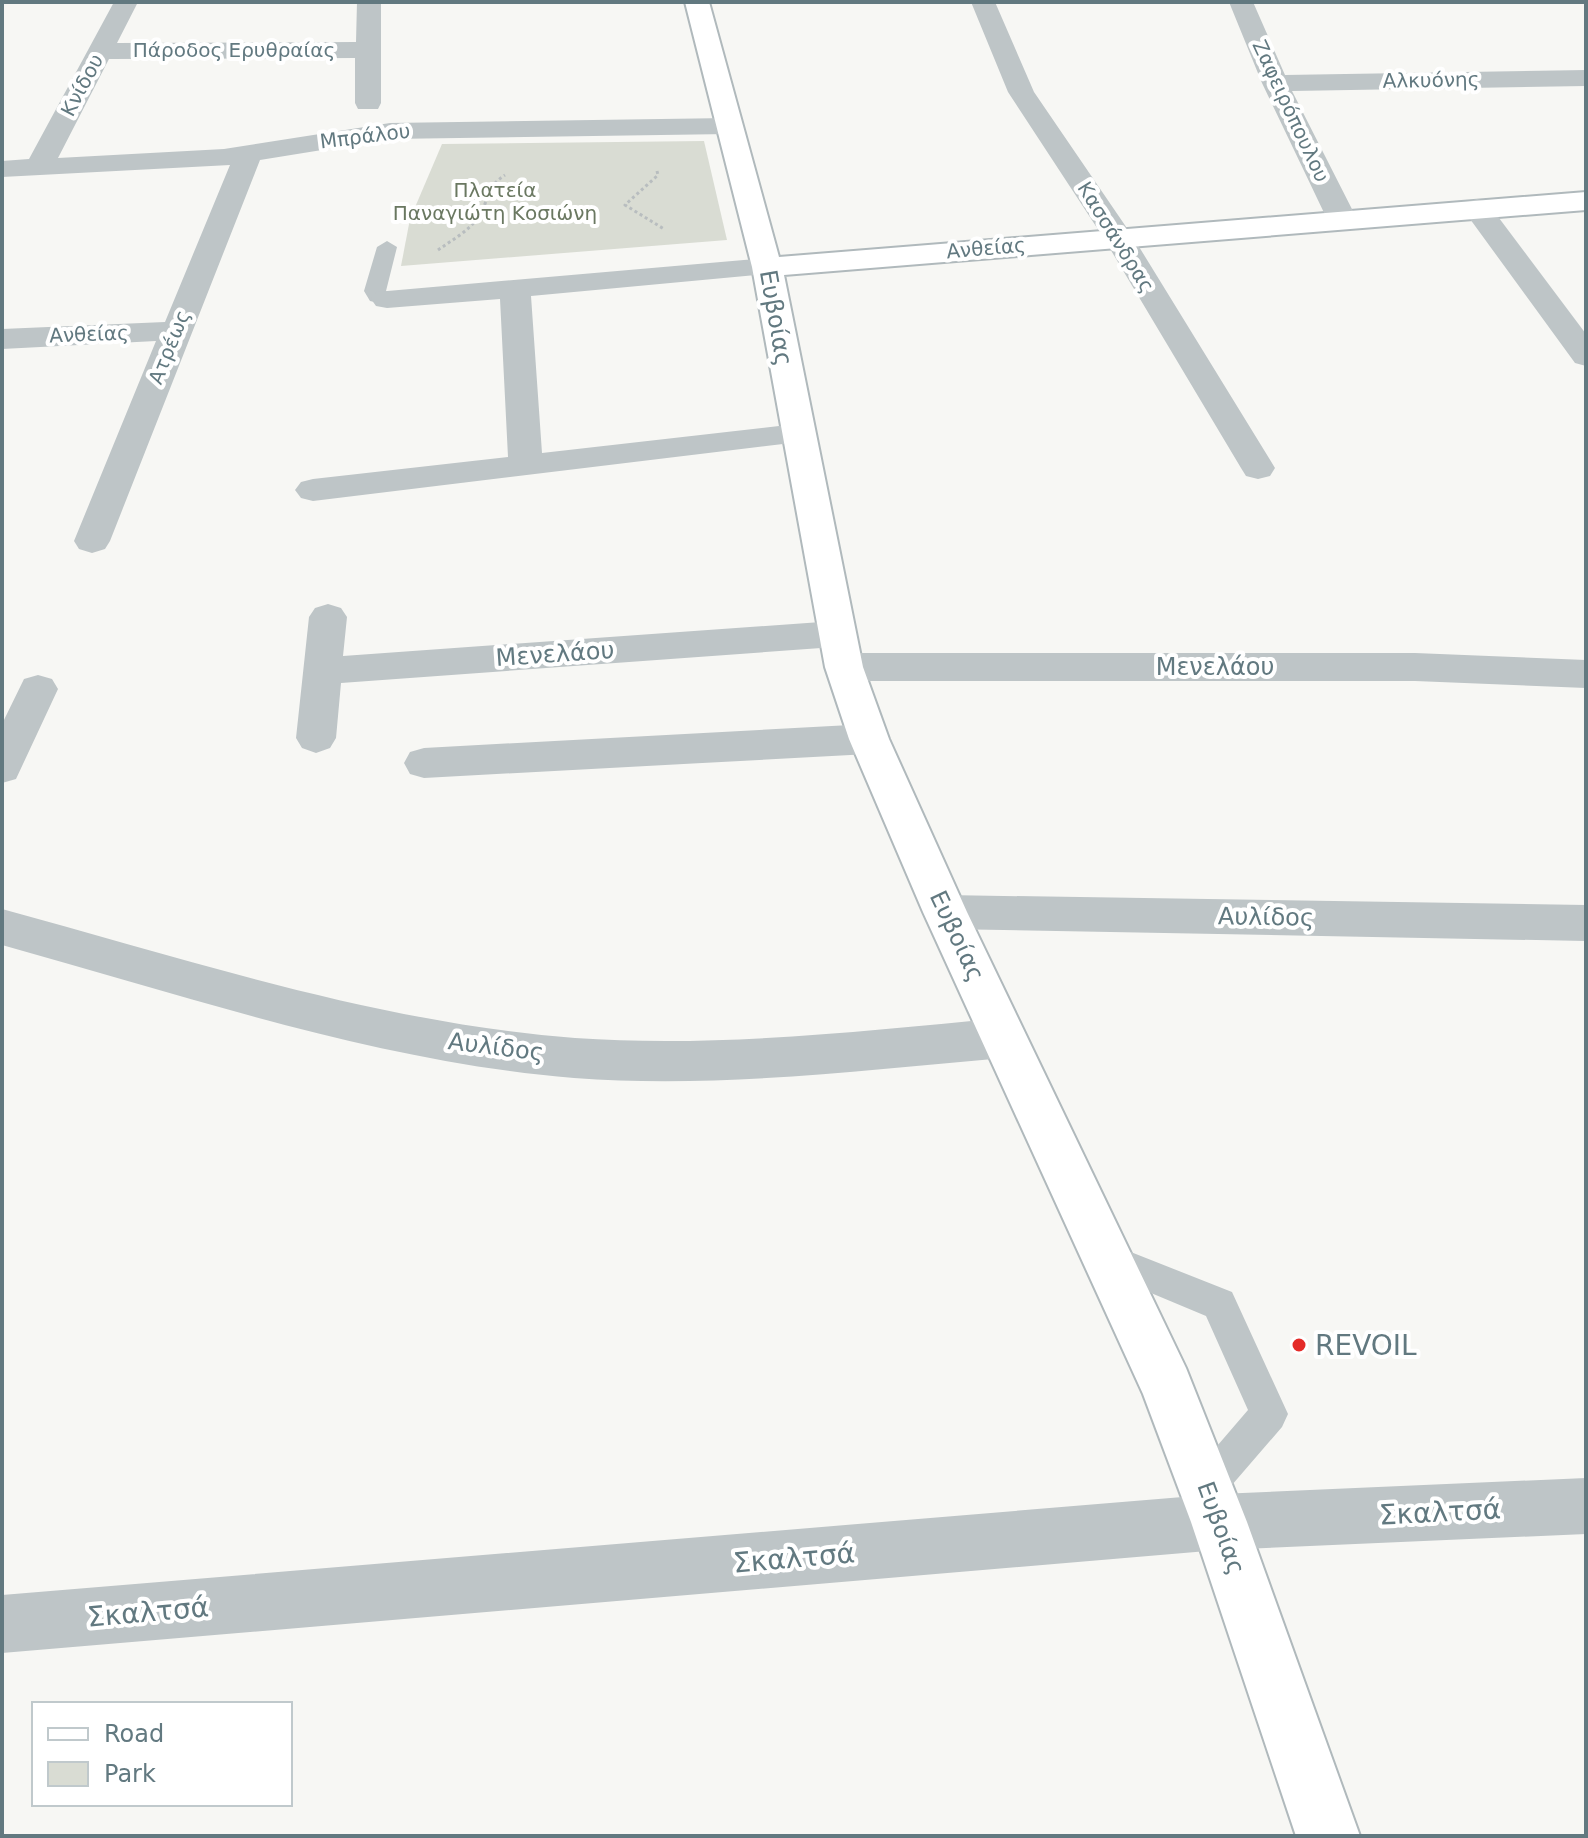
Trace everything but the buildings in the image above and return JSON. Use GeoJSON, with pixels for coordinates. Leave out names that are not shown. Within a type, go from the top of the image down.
{"type":"FeatureCollection","features":[{"type":"Feature","properties":{"kind":"main road","name":"Ευβοίας"},"geometry":{"type":"LineString","coordinates":[[697,2],[732,134],[748,268],[796,434],[839,650],[869,739],[945,912],[1167,1387],[1213,1505],[1328,1836]]}},
{"type":"Feature","properties":{"kind":"main road","name":"Ανθείας"},"geometry":{"type":"LineString","coordinates":[[748,268],[1586,201]]}},
{"type":"Feature","properties":{"kind":"street","name":"Κνίδου"},"geometry":{"type":"LineString","coordinates":[[38,168],[126,2]]}},
{"type":"Feature","properties":{"kind":"street"},"geometry":{"type":"LineString","coordinates":[[368,103],[369,2]]}},
{"type":"Feature","properties":{"kind":"street","name":"Κασσάνδρας"},"geometry":{"type":"LineString","coordinates":[[983,2],[1021,92],[1118,237],[1258,468]]}},
{"type":"Feature","properties":{"kind":"street","name":"Ζαφειρόπουλου"},"geometry":{"type":"LineString","coordinates":[[1241,2],[1275,83],[1342,219]]}},
{"type":"Feature","properties":{"kind":"street","name":"Πάροδος Ερυθραίας"},"geometry":{"type":"LineString","coordinates":[[100,51],[368,50]]}},
{"type":"Feature","properties":{"kind":"street","name":"Αλκυόνης"},"geometry":{"type":"LineString","coordinates":[[1275,83],[1586,78]]}},
{"type":"Feature","properties":{"kind":"street","name":"Μπράλου"},"geometry":{"type":"LineString","coordinates":[[2,169],[248,154],[390,131],[732,134]]}},
{"type":"Feature","properties":{"kind":"street","name":"Ατρέως"},"geometry":{"type":"LineString","coordinates":[[92,541],[248,154]]}},
{"type":"Feature","properties":{"kind":"street"},"geometry":{"type":"LineString","coordinates":[[1477,208],[1586,356]]}},
{"type":"Feature","properties":{"kind":"street","name":"Ανθείας"},"geometry":{"type":"LineString","coordinates":[[387,299],[748,268]]}},
{"type":"Feature","properties":{"kind":"street"},"geometry":{"type":"LineString","coordinates":[[515,289],[526,465]]}},
{"type":"Feature","properties":{"kind":"street","name":"Ανθείας"},"geometry":{"type":"LineString","coordinates":[[2,339],[176,331]]}},
{"type":"Feature","properties":{"kind":"street"},"geometry":{"type":"LineString","coordinates":[[313,490],[796,434]]}},
{"type":"Feature","properties":{"kind":"street"},"geometry":{"type":"LineString","coordinates":[[316,738],[328,617]]}},
{"type":"Feature","properties":{"kind":"street","name":"Μενελάου"},"geometry":{"type":"LineString","coordinates":[[322,671],[839,650],[1586,674]]}},
{"type":"Feature","properties":{"kind":"street"},"geometry":{"type":"LineString","coordinates":[[2,768],[38,689]]}},
{"type":"Feature","properties":{"kind":"street"},"geometry":{"type":"LineString","coordinates":[[424,763],[869,739]]}},
{"type":"Feature","properties":{"kind":"street","name":"Αυλίδος"},"geometry":{"type":"LineString","coordinates":[[945,912],[1586,923]]}},
{"type":"Feature","properties":{"kind":"street","name":"Αυλίδος"},"geometry":{"type":"LineString","coordinates":[[2,927],[373,1028],[430,1039],[577,1058],[737,1057],[1004,1038]]}},
{"type":"Feature","properties":{"kind":"street","name":"Σκαλτσά"},"geometry":{"type":"LineString","coordinates":[[2,1624],[1213,1505],[1586,1506]]}},
{"type":"Feature","properties":{"kind":"lane"},"geometry":{"type":"LineString","coordinates":[[387,247],[375,291],[377,297],[387,299]]}},
{"type":"Feature","properties":{"kind":"lane"},"geometry":{"type":"LineString","coordinates":[[1108,1259],[1219,1304],[1269,1414],[1213,1505]]}},
{"type":"Feature","properties":{"kind":"path"},"geometry":{"type":"LineString","coordinates":[[732,134],[655,162],[658,175],[625,205],[748,268]]}},
{"type":"Feature","properties":{"kind":"path"},"geometry":{"type":"LineString","coordinates":[[436,251],[479,219],[496,179],[514,173]]}},
{"type":"Feature","properties":{"kind":"green space","name":"Πλατεία Παναγιώτη Κοσιώνη"},"geometry":{"type":"Polygon","coordinates":[[[704,141],[727,240],[401,266],[410,219],[442,144],[704,141]]]}},
{"type":"Feature","properties":{"kind":"place","name":"REVOIL"},"geometry":{"type":"Point","coordinates":[1299,1345]}}]}
